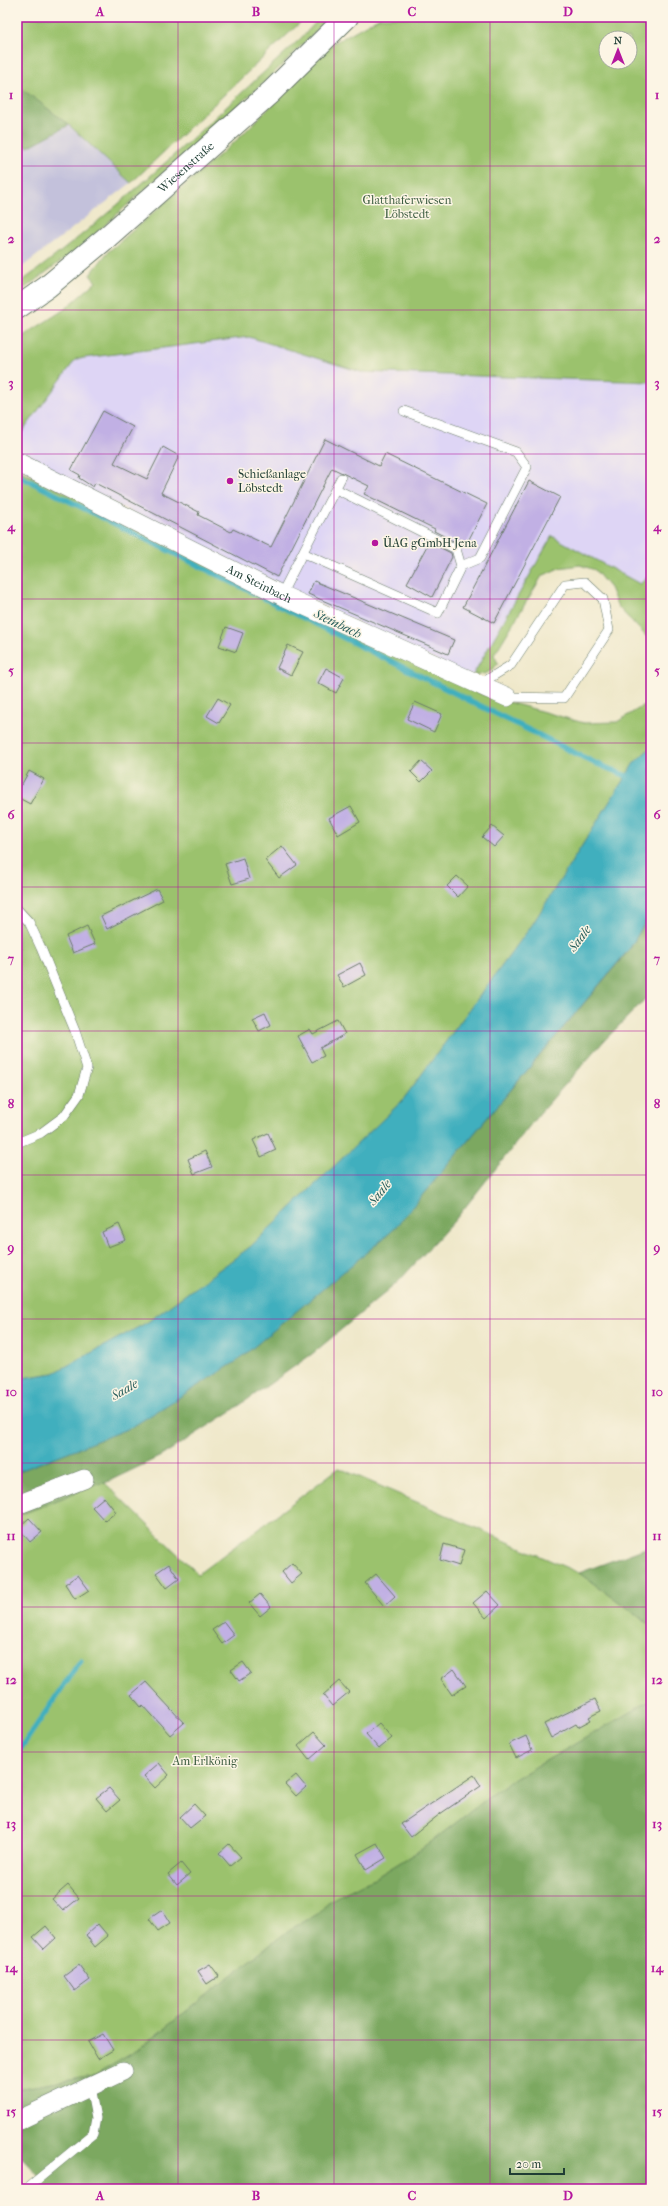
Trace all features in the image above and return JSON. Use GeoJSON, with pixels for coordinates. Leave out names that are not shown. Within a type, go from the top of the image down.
{"type":"FeatureCollection","features":[{"type":"Feature","properties":{"kind":"street","name":"Wiesenstraße"},"geometry":{"type":"LineString","coordinates":[[17,308],[47,287],[106,238],[271,92],[347,17]]}},
{"type":"Feature","properties":{"kind":"street","name":"Am Steinbach"},"geometry":{"type":"LineString","coordinates":[[17,462],[281,595],[507,697]]}},
{"type":"Feature","properties":{"kind":"street"},"geometry":{"type":"LineString","coordinates":[[17,1505],[84,1479]]}},
{"type":"Feature","properties":{"kind":"street"},"geometry":{"type":"LineString","coordinates":[[17,2121],[123,2071]]}},
{"type":"Feature","properties":{"kind":"lane"},"geometry":{"type":"LineString","coordinates":[[303,553],[438,613],[461,566],[480,558],[527,467],[516,452],[404,411]]}},
{"type":"Feature","properties":{"kind":"lane"},"geometry":{"type":"LineString","coordinates":[[281,595],[341,478]]}},
{"type":"Feature","properties":{"kind":"lane"},"geometry":{"type":"LineString","coordinates":[[336,489],[456,549],[461,566]]}},
{"type":"Feature","properties":{"kind":"lane"},"geometry":{"type":"LineString","coordinates":[[480,684],[511,665],[565,584],[585,582],[603,599],[609,630],[564,698],[507,697]]}},
{"type":"Feature","properties":{"kind":"lane"},"geometry":{"type":"LineString","coordinates":[[17,909],[29,922],[41,948],[75,1031],[87,1068],[80,1095],[64,1116],[41,1133],[17,1143]]}},
{"type":"Feature","properties":{"kind":"lane"},"geometry":{"type":"LineString","coordinates":[[26,2189],[93,2134],[96,2118],[90,2087]]}},
{"type":"Feature","properties":{"kind":"shaded area"},"geometry":{"type":"Polygon","coordinates":[[[69,125],[131,183],[17,271],[17,142],[28,147],[69,125]]]}},
{"type":"Feature","properties":{"kind":"shaded area"},"geometry":{"type":"Polygon","coordinates":[[[249,337],[361,372],[651,382],[651,574],[640,584],[552,536],[473,675],[461,673],[17,456],[17,439],[76,359],[249,337]]]}},
{"type":"Feature","properties":{"kind":"green space"},"geometry":{"type":"Polygon","coordinates":[[[17,17],[306,17],[131,183],[69,125],[17,85],[17,17]]]}},
{"type":"Feature","properties":{"kind":"green space"},"geometry":{"type":"Polygon","coordinates":[[[321,17],[330,17],[271,76],[84,244],[17,294],[17,285],[54,257],[127,197],[300,39],[321,17]]]}},
{"type":"Feature","properties":{"kind":"green space","name":"Glatthaferwiesen Löbstedt"},"geometry":{"type":"Polygon","coordinates":[[[380,17],[651,17],[651,382],[361,372],[249,337],[76,359],[17,439],[17,340],[65,309],[96,282],[90,275],[107,253],[239,138],[332,44],[380,17]]]}},
{"type":"Feature","properties":{"kind":"green space"},"geometry":{"type":"Polygon","coordinates":[[[17,85],[69,125],[28,147],[17,142],[17,85]]]}},
{"type":"Feature","properties":{"kind":"green space"},"geometry":{"type":"Polygon","coordinates":[[[17,469],[483,695],[584,723],[617,722],[651,701],[651,747],[634,763],[532,925],[402,1101],[250,1247],[148,1322],[54,1373],[17,1379],[17,469]]]}},
{"type":"Feature","properties":{"kind":"green space"},"geometry":{"type":"Polygon","coordinates":[[[552,536],[640,584],[651,574],[651,641],[618,607],[610,588],[595,570],[580,565],[559,568],[542,576],[494,655],[498,663],[496,666],[487,673],[473,675],[552,536]]]}},
{"type":"Feature","properties":{"kind":"green space"},"geometry":{"type":"Polygon","coordinates":[[[651,912],[651,993],[603,1042],[539,1114],[455,1220],[397,1283],[312,1354],[230,1412],[161,1456],[105,1483],[97,1484],[17,1516],[17,1472],[132,1427],[237,1361],[392,1231],[630,949],[651,912]]]}},
{"type":"Feature","properties":{"kind":"green space","name":"Am Erlkönig"},"geometry":{"type":"Polygon","coordinates":[[[339,1468],[579,1573],[651,1625],[651,1700],[506,1784],[422,1849],[378,1876],[329,1901],[318,1914],[289,1930],[136,2051],[94,2076],[17,2089],[17,1516],[97,1484],[105,1483],[198,1574],[339,1468]]]}},
{"type":"Feature","properties":{"kind":"green space"},"geometry":{"type":"Polygon","coordinates":[[[651,1546],[651,1625],[579,1573],[651,1546]]]}},
{"type":"Feature","properties":{"kind":"green space"},"geometry":{"type":"Polygon","coordinates":[[[651,1700],[651,2189],[35,2189],[44,2181],[17,2152],[17,2089],[94,2076],[136,2051],[289,1930],[318,1914],[329,1901],[378,1876],[422,1849],[506,1784],[651,1700]]]}},
{"type":"Feature","properties":{"kind":"water","name":"Saale"},"geometry":{"type":"Polygon","coordinates":[[[651,747],[651,912],[630,948],[392,1231],[237,1361],[132,1427],[17,1472],[17,1379],[54,1373],[148,1322],[250,1247],[402,1101],[532,925],[634,763],[651,747]]]}},
{"type":"Feature","properties":{"kind":"building"},"geometry":{"type":"Polygon","coordinates":[[[103,411],[133,427],[114,463],[147,479],[163,447],[179,456],[161,493],[199,512],[198,515],[231,532],[233,529],[271,547],[325,439],[379,466],[385,454],[487,504],[466,545],[461,542],[459,544],[434,531],[435,529],[364,494],[369,486],[332,468],[277,577],[95,483],[93,487],[79,478],[80,475],[71,470],[103,411]]]}},
{"type":"Feature","properties":{"kind":"building"},"geometry":{"type":"Polygon","coordinates":[[[529,481],[560,497],[494,623],[463,607],[529,481]]]}},
{"type":"Feature","properties":{"kind":"building"},"geometry":{"type":"Polygon","coordinates":[[[429,542],[451,553],[452,557],[432,597],[407,583],[429,542]]]}},
{"type":"Feature","properties":{"kind":"building"},"geometry":{"type":"Polygon","coordinates":[[[314,581],[454,640],[448,654],[308,594],[314,581]]]}},
{"type":"Feature","properties":{"kind":"building"},"geometry":{"type":"Polygon","coordinates":[[[226,627],[243,633],[236,652],[219,646],[226,627]]]}},
{"type":"Feature","properties":{"kind":"building"},"geometry":{"type":"Polygon","coordinates":[[[288,645],[303,652],[291,675],[277,668],[288,645]]]}},
{"type":"Feature","properties":{"kind":"building"},"geometry":{"type":"Polygon","coordinates":[[[326,668],[344,678],[336,693],[318,683],[326,668]]]}},
{"type":"Feature","properties":{"kind":"building"},"geometry":{"type":"Polygon","coordinates":[[[218,698],[230,705],[219,723],[207,716],[218,698]]]}},
{"type":"Feature","properties":{"kind":"building"},"geometry":{"type":"Polygon","coordinates":[[[415,702],[442,714],[434,732],[407,719],[415,702]]]}},
{"type":"Feature","properties":{"kind":"building"},"geometry":{"type":"Polygon","coordinates":[[[421,761],[432,771],[421,782],[411,772],[421,761]]]}},
{"type":"Feature","properties":{"kind":"building"},"geometry":{"type":"Polygon","coordinates":[[[29,771],[44,779],[30,804],[17,797],[17,793],[29,771]]]}},
{"type":"Feature","properties":{"kind":"building"},"geometry":{"type":"Polygon","coordinates":[[[351,806],[360,822],[338,835],[329,818],[351,806]]]}},
{"type":"Feature","properties":{"kind":"building"},"geometry":{"type":"Polygon","coordinates":[[[492,826],[504,836],[494,847],[482,837],[492,826]]]}},
{"type":"Feature","properties":{"kind":"building"},"geometry":{"type":"Polygon","coordinates":[[[282,846],[297,865],[279,878],[265,860],[282,846]]]}},
{"type":"Feature","properties":{"kind":"building"},"geometry":{"type":"Polygon","coordinates":[[[243,858],[249,879],[232,884],[225,864],[243,858]]]}},
{"type":"Feature","properties":{"kind":"building"},"geometry":{"type":"Polygon","coordinates":[[[457,876],[468,886],[458,897],[447,886],[457,876]]]}},
{"type":"Feature","properties":{"kind":"building"},"geometry":{"type":"Polygon","coordinates":[[[157,889],[163,900],[107,929],[101,916],[157,889]]]}},
{"type":"Feature","properties":{"kind":"building"},"geometry":{"type":"Polygon","coordinates":[[[87,926],[95,944],[73,953],[66,936],[87,926]]]}},
{"type":"Feature","properties":{"kind":"building"},"geometry":{"type":"Polygon","coordinates":[[[360,963],[366,975],[344,987],[337,975],[360,963]]]}},
{"type":"Feature","properties":{"kind":"building"},"geometry":{"type":"Polygon","coordinates":[[[265,1012],[271,1025],[259,1031],[252,1018],[265,1012]]]}},
{"type":"Feature","properties":{"kind":"building"},"geometry":{"type":"Polygon","coordinates":[[[338,1021],[345,1034],[320,1048],[324,1056],[312,1062],[298,1036],[310,1029],[313,1034],[338,1021]]]}},
{"type":"Feature","properties":{"kind":"building"},"geometry":{"type":"Polygon","coordinates":[[[268,1133],[276,1150],[261,1157],[253,1140],[268,1133]]]}},
{"type":"Feature","properties":{"kind":"building"},"geometry":{"type":"Polygon","coordinates":[[[205,1151],[212,1167],[194,1174],[188,1159],[205,1151]]]}},
{"type":"Feature","properties":{"kind":"building"},"geometry":{"type":"Polygon","coordinates":[[[119,1224],[126,1240],[108,1247],[102,1232],[119,1224]]]}},
{"type":"Feature","properties":{"kind":"building"},"geometry":{"type":"Polygon","coordinates":[[[104,1497],[116,1512],[105,1521],[92,1507],[104,1497]]]}},
{"type":"Feature","properties":{"kind":"building"},"geometry":{"type":"Polygon","coordinates":[[[29,1518],[42,1532],[30,1542],[18,1528],[29,1518]]]}},
{"type":"Feature","properties":{"kind":"building"},"geometry":{"type":"Polygon","coordinates":[[[444,1544],[464,1550],[459,1566],[440,1560],[444,1544]]]}},
{"type":"Feature","properties":{"kind":"building"},"geometry":{"type":"Polygon","coordinates":[[[292,1563],[302,1574],[291,1583],[282,1572],[292,1563]]]}},
{"type":"Feature","properties":{"kind":"building"},"geometry":{"type":"Polygon","coordinates":[[[169,1564],[179,1579],[167,1588],[156,1573],[169,1564]]]}},
{"type":"Feature","properties":{"kind":"building"},"geometry":{"type":"Polygon","coordinates":[[[376,1574],[395,1596],[384,1606],[365,1583],[376,1574]]]}},
{"type":"Feature","properties":{"kind":"building"},"geometry":{"type":"Polygon","coordinates":[[[78,1575],[89,1590],[75,1599],[65,1584],[78,1575]]]}},
{"type":"Feature","properties":{"kind":"building"},"geometry":{"type":"Polygon","coordinates":[[[487,1591],[500,1605],[486,1618],[473,1603],[487,1591]]]}},
{"type":"Feature","properties":{"kind":"building"},"geometry":{"type":"Polygon","coordinates":[[[260,1594],[271,1607],[260,1616],[249,1603],[260,1594]]]}},
{"type":"Feature","properties":{"kind":"building"},"geometry":{"type":"Polygon","coordinates":[[[224,1622],[234,1635],[222,1644],[212,1630],[224,1622]]]}},
{"type":"Feature","properties":{"kind":"building"},"geometry":{"type":"Polygon","coordinates":[[[243,1662],[251,1673],[239,1681],[231,1670],[243,1662]]]}},
{"type":"Feature","properties":{"kind":"building"},"geometry":{"type":"Polygon","coordinates":[[[454,1669],[466,1686],[452,1695],[441,1679],[454,1669]]]}},
{"type":"Feature","properties":{"kind":"building"},"geometry":{"type":"Polygon","coordinates":[[[339,1681],[349,1692],[332,1706],[323,1695],[339,1681]]]}},
{"type":"Feature","properties":{"kind":"building"},"geometry":{"type":"Polygon","coordinates":[[[146,1682],[184,1723],[170,1735],[143,1705],[141,1707],[131,1695],[146,1682]]]}},
{"type":"Feature","properties":{"kind":"building"},"geometry":{"type":"Polygon","coordinates":[[[595,1699],[601,1711],[589,1717],[591,1720],[578,1727],[576,1724],[551,1738],[544,1724],[595,1699]]]}},
{"type":"Feature","properties":{"kind":"building"},"geometry":{"type":"Polygon","coordinates":[[[379,1723],[392,1738],[379,1749],[366,1734],[379,1723]]]}},
{"type":"Feature","properties":{"kind":"building"},"geometry":{"type":"Polygon","coordinates":[[[314,1732],[326,1745],[309,1760],[298,1746],[314,1732]]]}},
{"type":"Feature","properties":{"kind":"building"},"geometry":{"type":"Polygon","coordinates":[[[526,1736],[532,1750],[516,1758],[509,1744],[526,1736]]]}},
{"type":"Feature","properties":{"kind":"building"},"geometry":{"type":"Polygon","coordinates":[[[159,1763],[169,1775],[155,1788],[144,1776],[159,1763]]]}},
{"type":"Feature","properties":{"kind":"building"},"geometry":{"type":"Polygon","coordinates":[[[296,1775],[306,1787],[296,1796],[285,1784],[296,1775]]]}},
{"type":"Feature","properties":{"kind":"building"},"geometry":{"type":"Polygon","coordinates":[[[474,1775],[481,1786],[440,1814],[411,1837],[401,1824],[474,1775]]]}},
{"type":"Feature","properties":{"kind":"building"},"geometry":{"type":"Polygon","coordinates":[[[109,1788],[120,1800],[107,1811],[96,1798],[109,1788]]]}},
{"type":"Feature","properties":{"kind":"building"},"geometry":{"type":"Polygon","coordinates":[[[194,1804],[205,1816],[190,1828],[180,1817],[194,1804]]]}},
{"type":"Feature","properties":{"kind":"building"},"geometry":{"type":"Polygon","coordinates":[[[377,1843],[386,1858],[366,1870],[357,1854],[377,1843]]]}},
{"type":"Feature","properties":{"kind":"building"},"geometry":{"type":"Polygon","coordinates":[[[229,1844],[241,1857],[230,1866],[219,1853],[229,1844]]]}},
{"type":"Feature","properties":{"kind":"building"},"geometry":{"type":"Polygon","coordinates":[[[181,1863],[190,1874],[177,1885],[168,1874],[181,1863]]]}},
{"type":"Feature","properties":{"kind":"building"},"geometry":{"type":"Polygon","coordinates":[[[68,1885],[79,1898],[63,1911],[52,1899],[68,1885]]]}},
{"type":"Feature","properties":{"kind":"building"},"geometry":{"type":"Polygon","coordinates":[[[162,1910],[170,1923],[158,1931],[149,1919],[162,1910]]]}},
{"type":"Feature","properties":{"kind":"building"},"geometry":{"type":"Polygon","coordinates":[[[98,1924],[108,1936],[95,1947],[86,1935],[98,1924]]]}},
{"type":"Feature","properties":{"kind":"building"},"geometry":{"type":"Polygon","coordinates":[[[46,1926],[56,1938],[44,1949],[33,1937],[46,1926]]]}},
{"type":"Feature","properties":{"kind":"building"},"geometry":{"type":"Polygon","coordinates":[[[210,1964],[219,1976],[207,1984],[198,1971],[210,1964]]]}},
{"type":"Feature","properties":{"kind":"building"},"geometry":{"type":"Polygon","coordinates":[[[79,1965],[90,1980],[75,1991],[64,1976],[79,1965]]]}},
{"type":"Feature","properties":{"kind":"building"},"geometry":{"type":"Polygon","coordinates":[[[103,2034],[113,2050],[98,2059],[88,2042],[103,2034]]]}},
{"type":"Feature","properties":{"kind":"waterway","name":"Steinbach"},"geometry":{"type":"LineString","coordinates":[[17,475],[595,763],[634,779]]}},
{"type":"Feature","properties":{"kind":"waterway"},"geometry":{"type":"LineString","coordinates":[[17,1754],[81,1660]]}},
{"type":"Feature","properties":{"kind":"place","name":"Schießanlage Löbstedt"},"geometry":{"type":"Point","coordinates":[230,481]}},
{"type":"Feature","properties":{"kind":"place","name":"ÜAG gGmbH Jena"},"geometry":{"type":"Point","coordinates":[375,543]}}]}
